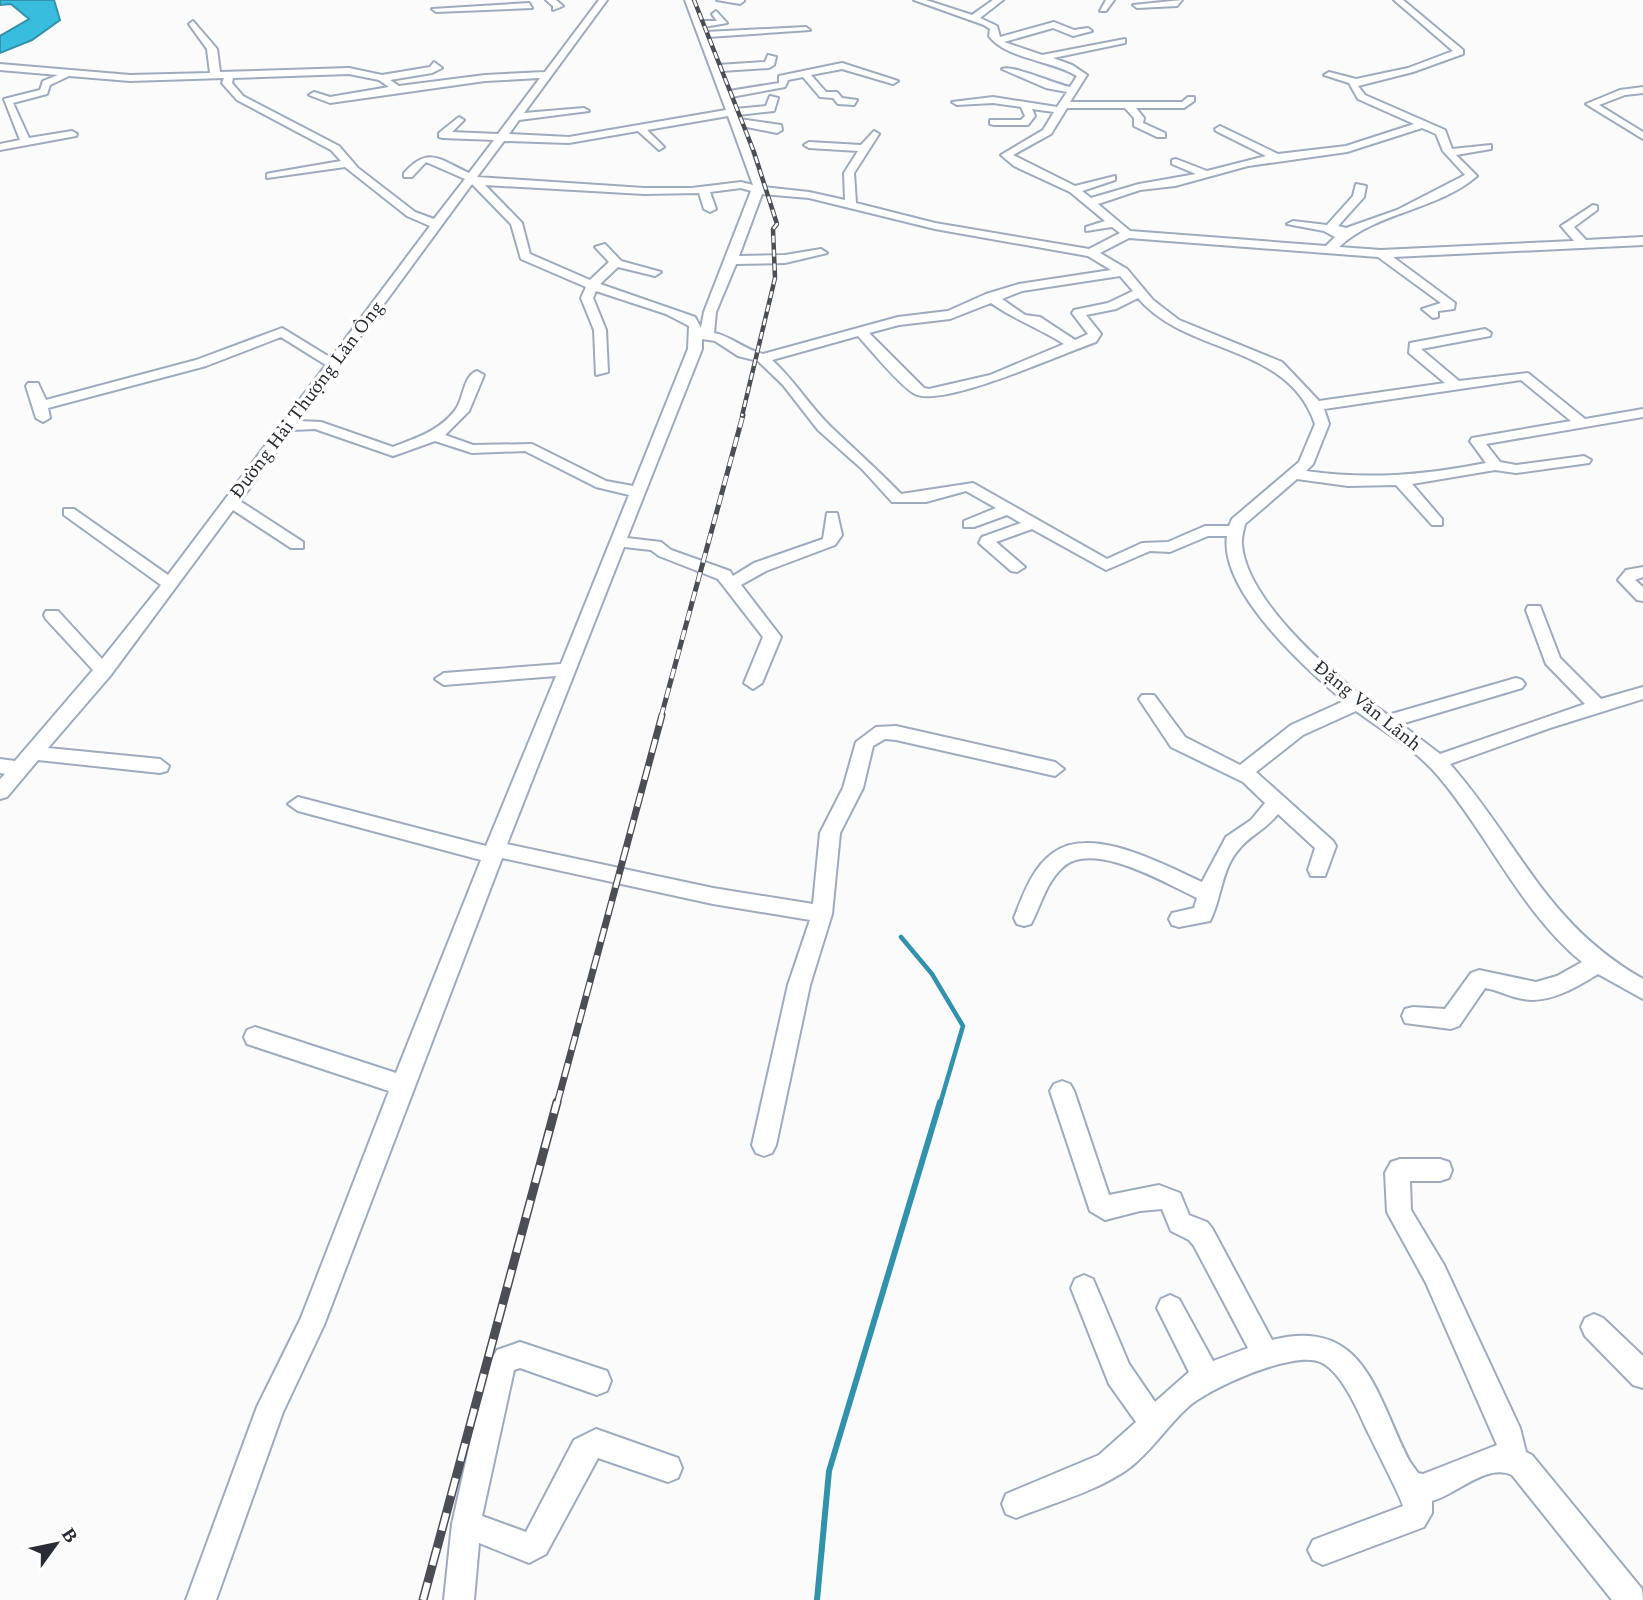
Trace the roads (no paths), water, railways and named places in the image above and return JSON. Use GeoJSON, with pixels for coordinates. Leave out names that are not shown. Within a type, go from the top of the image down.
{"type":"FeatureCollection","features":[{"type":"Feature","properties":{"kind":"street"},"geometry":{"type":"LineString","coordinates":[[436,9],[529,8],[541,0]]}},
{"type":"Feature","properties":{"kind":"street"},"geometry":{"type":"LineString","coordinates":[[550,0],[559,6],[556,8]]}},
{"type":"Feature","properties":{"kind":"street","name":"Đường Hải Thượng Lãn Ông"},"geometry":{"type":"LineString","coordinates":[[0,792],[104,672],[472,180],[603,0]]}},
{"type":"Feature","properties":{"kind":"street"},"geometry":{"type":"LineString","coordinates":[[201,1600],[271,1407],[312,1325],[616,542],[748,220],[759,184],[725,95],[716,59],[699,30],[689,0]]}},
{"type":"Feature","properties":{"kind":"street"},"geometry":{"type":"LineString","coordinates":[[721,0],[740,1]]}},
{"type":"Feature","properties":{"kind":"street"},"geometry":{"type":"LineString","coordinates":[[918,0],[974,18],[995,28],[997,41]]}},
{"type":"Feature","properties":{"kind":"street"},"geometry":{"type":"LineString","coordinates":[[974,18],[999,0]]}},
{"type":"Feature","properties":{"kind":"street"},"geometry":{"type":"LineString","coordinates":[[1103,9],[1110,0]]}},
{"type":"Feature","properties":{"kind":"street"},"geometry":{"type":"LineString","coordinates":[[1137,5],[1177,4],[1178,0]]}},
{"type":"Feature","properties":{"kind":"street"},"geometry":{"type":"LineString","coordinates":[[1329,75],[1356,82],[1410,70],[1460,52],[1398,0]]}},
{"type":"Feature","properties":{"kind":"street"},"geometry":{"type":"LineString","coordinates":[[699,30],[723,23],[716,14]]}},
{"type":"Feature","properties":{"kind":"street"},"geometry":{"type":"LineString","coordinates":[[192,24],[212,49],[215,74]]}},
{"type":"Feature","properties":{"kind":"street"},"geometry":{"type":"LineString","coordinates":[[997,41],[1054,25],[1073,33],[1088,31]]}},
{"type":"Feature","properties":{"kind":"street"},"geometry":{"type":"LineString","coordinates":[[699,30],[806,30]]}},
{"type":"Feature","properties":{"kind":"street"},"geometry":{"type":"LineString","coordinates":[[997,41],[1079,73],[1082,78],[1060,108],[1047,132],[1006,155],[1018,164],[1074,190],[1116,222],[1126,234]]}},
{"type":"Feature","properties":{"kind":"street"},"geometry":{"type":"LineString","coordinates":[[1040,59],[1122,41]]}},
{"type":"Feature","properties":{"kind":"street"},"geometry":{"type":"LineString","coordinates":[[716,59],[769,65],[771,57]]}},
{"type":"Feature","properties":{"kind":"street"},"geometry":{"type":"LineString","coordinates":[[0,67],[65,75],[130,78],[349,71],[382,78],[432,70],[437,68],[434,65]]}},
{"type":"Feature","properties":{"kind":"street"},"geometry":{"type":"LineString","coordinates":[[725,95],[782,85],[782,78],[842,66],[893,81]]}},
{"type":"Feature","properties":{"kind":"street"},"geometry":{"type":"LineString","coordinates":[[1007,69],[1049,86],[1073,90]]}},
{"type":"Feature","properties":{"kind":"street"},"geometry":{"type":"LineString","coordinates":[[805,74],[823,95],[837,95],[838,101],[854,102]]}},
{"type":"Feature","properties":{"kind":"street"},"geometry":{"type":"LineString","coordinates":[[26,142],[7,102],[44,92],[46,83],[65,75]]}},
{"type":"Feature","properties":{"kind":"street"},"geometry":{"type":"LineString","coordinates":[[229,75],[227,83],[240,98],[317,137],[342,154],[354,170],[411,214],[438,225]]}},
{"type":"Feature","properties":{"kind":"street"},"geometry":{"type":"LineString","coordinates":[[314,95],[330,100],[485,78],[548,75]]}},
{"type":"Feature","properties":{"kind":"street"},"geometry":{"type":"LineString","coordinates":[[382,78],[397,89]]}},
{"type":"Feature","properties":{"kind":"street"},"geometry":{"type":"LineString","coordinates":[[1328,251],[1346,234],[1401,212],[1471,177],[1442,141],[1441,132],[1362,97],[1354,90],[1356,82]]}},
{"type":"Feature","properties":{"kind":"street"},"geometry":{"type":"LineString","coordinates":[[819,89],[840,85]]}},
{"type":"Feature","properties":{"kind":"street"},"geometry":{"type":"LineString","coordinates":[[1643,90],[1623,92],[1591,104],[1643,136]]}},
{"type":"Feature","properties":{"kind":"street"},"geometry":{"type":"LineString","coordinates":[[443,135],[569,140],[734,117],[769,109],[773,98]]}},
{"type":"Feature","properties":{"kind":"street"},"geometry":{"type":"LineString","coordinates":[[957,102],[993,100],[1026,107],[1060,108],[1184,105],[1191,99]]}},
{"type":"Feature","properties":{"kind":"street"},"geometry":{"type":"LineString","coordinates":[[1129,106],[1139,118],[1138,124],[1161,135]]}},
{"type":"Feature","properties":{"kind":"street"},"geometry":{"type":"LineString","coordinates":[[993,122],[1024,122],[1030,116],[1026,107]]}},
{"type":"Feature","properties":{"kind":"street"},"geometry":{"type":"LineString","coordinates":[[517,117],[584,111]]}},
{"type":"Feature","properties":{"kind":"street"},"geometry":{"type":"LineString","coordinates":[[734,117],[777,127],[778,144]]}},
{"type":"Feature","properties":{"kind":"street"},"geometry":{"type":"LineString","coordinates":[[428,150],[459,120]]}},
{"type":"Feature","properties":{"kind":"street"},"geometry":{"type":"LineString","coordinates":[[1091,202],[1139,187],[1175,183],[1277,158],[1347,149],[1423,124]]}},
{"type":"Feature","properties":{"kind":"street"},"geometry":{"type":"LineString","coordinates":[[640,128],[659,147]]}},
{"type":"Feature","properties":{"kind":"street"},"geometry":{"type":"LineString","coordinates":[[1220,129],[1277,158]]}},
{"type":"Feature","properties":{"kind":"street"},"geometry":{"type":"LineString","coordinates":[[1,147],[72,134]]}},
{"type":"Feature","properties":{"kind":"street"},"geometry":{"type":"LineString","coordinates":[[851,206],[853,194],[849,173],[867,149],[874,134]]}},
{"type":"Feature","properties":{"kind":"street"},"geometry":{"type":"LineString","coordinates":[[809,145],[867,149]]}},
{"type":"Feature","properties":{"kind":"street"},"geometry":{"type":"LineString","coordinates":[[1450,153],[1487,147]]}},
{"type":"Feature","properties":{"kind":"street"},"geometry":{"type":"LineString","coordinates":[[408,175],[421,160],[427,158],[472,180],[516,223],[525,256],[561,273],[691,320],[701,335],[763,358],[788,382],[824,427],[867,466],[897,499],[926,497],[964,485],[1106,565],[1147,546],[1170,547],[1205,531],[1233,531],[1237,522],[1306,464],[1322,424],[1316,406],[1277,365],[1174,323],[1139,293],[1123,272],[1091,253],[934,226],[809,195],[772,193],[757,188],[728,185],[703,189],[644,191],[472,180]]}},
{"type":"Feature","properties":{"kind":"street"},"geometry":{"type":"LineString","coordinates":[[1176,162],[1211,173],[1228,185]]}},
{"type":"Feature","properties":{"kind":"street"},"geometry":{"type":"LineString","coordinates":[[271,176],[348,163]]}},
{"type":"Feature","properties":{"kind":"street"},"geometry":{"type":"LineString","coordinates":[[1074,190],[1111,178]]}},
{"type":"Feature","properties":{"kind":"street"},"geometry":{"type":"LineString","coordinates":[[1331,229],[1358,197],[1360,186]]}},
{"type":"Feature","properties":{"kind":"street"},"geometry":{"type":"LineString","coordinates":[[703,189],[710,209]]}},
{"type":"Feature","properties":{"kind":"street"},"geometry":{"type":"LineString","coordinates":[[1583,244],[1567,226],[1593,208]]}},
{"type":"Feature","properties":{"kind":"street"},"geometry":{"type":"LineString","coordinates":[[1090,229],[1116,222]]}},
{"type":"Feature","properties":{"kind":"street"},"geometry":{"type":"LineString","coordinates":[[1293,223],[1346,234]]}},
{"type":"Feature","properties":{"kind":"street"},"geometry":{"type":"LineString","coordinates":[[1040,244],[1051,233]]}},
{"type":"Feature","properties":{"kind":"street"},"geometry":{"type":"LineString","coordinates":[[1091,253],[1126,234],[1381,254],[1643,241]]}},
{"type":"Feature","properties":{"kind":"street"},"geometry":{"type":"LineString","coordinates":[[601,247],[616,263],[655,272]]}},
{"type":"Feature","properties":{"kind":"street"},"geometry":{"type":"LineString","coordinates":[[731,260],[785,259],[821,253]]}},
{"type":"Feature","properties":{"kind":"street"},"geometry":{"type":"LineString","coordinates":[[1381,254],[1429,285],[1450,304],[1428,309],[1433,314]]}},
{"type":"Feature","properties":{"kind":"street"},"geometry":{"type":"LineString","coordinates":[[601,372],[600,330],[587,302],[593,284],[616,263]]}},
{"type":"Feature","properties":{"kind":"street"},"geometry":{"type":"LineString","coordinates":[[763,358],[898,321],[950,314],[1019,288],[1123,272]]}},
{"type":"Feature","properties":{"kind":"street"},"geometry":{"type":"LineString","coordinates":[[861,332],[919,391],[925,393],[995,378],[1028,361],[1095,336],[1078,313],[1112,306],[1139,293]]}},
{"type":"Feature","properties":{"kind":"street"},"geometry":{"type":"LineString","coordinates":[[990,297],[1021,318],[1035,320],[1074,345]]}},
{"type":"Feature","properties":{"kind":"street"},"geometry":{"type":"LineString","coordinates":[[279,315],[276,327],[322,359],[335,364]]}},
{"type":"Feature","properties":{"kind":"street"},"geometry":{"type":"LineString","coordinates":[[33,386],[42,412],[201,363],[282,332]]}},
{"type":"Feature","properties":{"kind":"street"},"geometry":{"type":"LineString","coordinates":[[1457,386],[1414,350],[1415,346],[1485,333]]}},
{"type":"Feature","properties":{"kind":"street"},"geometry":{"type":"LineString","coordinates":[[288,426],[316,425],[393,452],[435,436],[462,411],[477,375]]}},
{"type":"Feature","properties":{"kind":"street"},"geometry":{"type":"LineString","coordinates":[[1316,406],[1523,376],[1539,386],[1583,424]]}},
{"type":"Feature","properties":{"kind":"street"},"geometry":{"type":"LineString","coordinates":[[1495,466],[1477,441],[1643,413]]}},
{"type":"Feature","properties":{"kind":"street"},"geometry":{"type":"LineString","coordinates":[[435,436],[472,449],[527,447],[601,484],[637,492]]}},
{"type":"Feature","properties":{"kind":"street"},"geometry":{"type":"LineString","coordinates":[[1294,474],[1348,482],[1442,478],[1495,466],[1516,469],[1584,460]]}},
{"type":"Feature","properties":{"kind":"street"},"geometry":{"type":"LineString","coordinates":[[1399,480],[1437,522]]}},
{"type":"Feature","properties":{"kind":"street"},"geometry":{"type":"LineString","coordinates":[[230,502],[297,545]]}},
{"type":"Feature","properties":{"kind":"street"},"geometry":{"type":"LineString","coordinates":[[969,524],[1008,509]]}},
{"type":"Feature","properties":{"kind":"street"},"geometry":{"type":"LineString","coordinates":[[69,512],[170,584]]}},
{"type":"Feature","properties":{"kind":"street"},"geometry":{"type":"LineString","coordinates":[[733,583],[760,566],[829,542],[834,535],[832,516]]}},
{"type":"Feature","properties":{"kind":"street"},"geometry":{"type":"LineString","coordinates":[[1017,567],[987,543],[988,540],[1034,523]]}},
{"type":"Feature","properties":{"kind":"street","name":"Đặng Văn Lãnh"},"geometry":{"type":"LineString","coordinates":[[1233,531],[1238,562],[1256,599],[1308,659],[1357,703],[1437,762],[1467,798],[1546,915],[1598,963],[1643,990]]}},
{"type":"Feature","properties":{"kind":"street"},"geometry":{"type":"LineString","coordinates":[[616,542],[655,545],[665,553],[724,575],[733,583],[772,637],[753,683]]}},
{"type":"Feature","properties":{"kind":"street"},"geometry":{"type":"LineString","coordinates":[[1643,572],[1632,574],[1626,580],[1643,596]]}},
{"type":"Feature","properties":{"kind":"street"},"geometry":{"type":"LineString","coordinates":[[1534,610],[1552,660],[1597,706]]}},
{"type":"Feature","properties":{"kind":"street"},"geometry":{"type":"LineString","coordinates":[[52,615],[104,672]]}},
{"type":"Feature","properties":{"kind":"street"},"geometry":{"type":"LineString","coordinates":[[444,679],[568,669]]}},
{"type":"Feature","properties":{"kind":"street"},"geometry":{"type":"LineString","coordinates":[[1384,723],[1516,684]]}},
{"type":"Feature","properties":{"kind":"street"},"geometry":{"type":"LineString","coordinates":[[1437,762],[1544,723],[1590,712],[1597,706],[1643,693]]}},
{"type":"Feature","properties":{"kind":"street"},"geometry":{"type":"LineString","coordinates":[[1148,699],[1178,741],[1246,776],[1326,846],[1318,870]]}},
{"type":"Feature","properties":{"kind":"street"},"geometry":{"type":"LineString","coordinates":[[1246,776],[1246,768],[1297,730],[1357,703]]}},
{"type":"Feature","properties":{"kind":"street"},"geometry":{"type":"LineString","coordinates":[[764,1145],[799,985],[822,914],[830,834],[853,788],[865,742],[882,732],[895,733],[1055,769]]}},
{"type":"Feature","properties":{"kind":"street"},"geometry":{"type":"LineString","coordinates":[[35,753],[160,766]]}},
{"type":"Feature","properties":{"kind":"street"},"geometry":{"type":"LineString","coordinates":[[0,766],[21,769]]}},
{"type":"Feature","properties":{"kind":"street"},"geometry":{"type":"LineString","coordinates":[[1179,919],[1203,915],[1216,871],[1233,842],[1258,825],[1277,802]]}},
{"type":"Feature","properties":{"kind":"street"},"geometry":{"type":"LineString","coordinates":[[298,804],[494,853],[713,896],[822,914]]}},
{"type":"Feature","properties":{"kind":"street"},"geometry":{"type":"LineString","coordinates":[[1024,918],[1036,888],[1057,860],[1077,850],[1092,850],[1130,861],[1208,894]]}},
{"type":"Feature","properties":{"kind":"street"},"geometry":{"type":"LineString","coordinates":[[1413,1016],[1451,1019],[1479,979],[1527,991],[1541,990],[1567,981],[1598,963]]}},
{"type":"Feature","properties":{"kind":"street"},"geometry":{"type":"LineString","coordinates":[[256,1037],[404,1086]]}},
{"type":"Feature","properties":{"kind":"street"},"geometry":{"type":"LineString","coordinates":[[1062,1091],[1099,1202],[1105,1208],[1155,1196],[1165,1196],[1171,1201],[1180,1223],[1203,1237],[1266,1355]]}},
{"type":"Feature","properties":{"kind":"street"},"geometry":{"type":"LineString","coordinates":[[1440,1170],[1400,1170],[1397,1173],[1397,1204],[1435,1274],[1510,1438],[1513,1458]]}},
{"type":"Feature","properties":{"kind":"street"},"geometry":{"type":"LineString","coordinates":[[1084,1289],[1119,1374],[1153,1423]]}},
{"type":"Feature","properties":{"kind":"street"},"geometry":{"type":"LineString","coordinates":[[1170,1308],[1207,1378]]}},
{"type":"Feature","properties":{"kind":"street"},"geometry":{"type":"LineString","coordinates":[[1594,1327],[1643,1376]]}},
{"type":"Feature","properties":{"kind":"street"},"geometry":{"type":"LineString","coordinates":[[1016,1504],[1109,1465],[1131,1448],[1189,1388],[1207,1378],[1266,1355],[1304,1346],[1325,1349],[1343,1364],[1354,1378],[1405,1480],[1416,1489],[1426,1489],[1492,1459],[1513,1458],[1522,1465],[1631,1600]]}},
{"type":"Feature","properties":{"kind":"street"},"geometry":{"type":"LineString","coordinates":[[459,1600],[466,1524],[500,1368],[506,1359],[520,1355],[597,1381]]}},
{"type":"Feature","properties":{"kind":"street"},"geometry":{"type":"LineString","coordinates":[[466,1524],[529,1548],[536,1544],[589,1445],[605,1446],[668,1468]]}},
{"type":"Feature","properties":{"kind":"street"},"geometry":{"type":"LineString","coordinates":[[1323,1550],[1414,1517],[1418,1513],[1416,1489]]}},
{"type":"Feature","properties":{"kind":"water"},"geometry":{"type":"Polygon","coordinates":[[[0,0],[54,0],[60,20],[32,40],[0,53],[0,36],[29,19],[11,4],[0,5],[0,0]]]}},
{"type":"Feature","properties":{"kind":"waterway"},"geometry":{"type":"LineString","coordinates":[[901,937],[932,974],[963,1026],[940,1104]]}},
{"type":"Feature","properties":{"kind":"waterway"},"geometry":{"type":"LineString","coordinates":[[817,1600],[829,1471],[940,1102]]}},
{"type":"Feature","properties":{"kind":"railway"},"geometry":{"type":"LineString","coordinates":[[694,0],[754,152],[777,224],[773,229],[775,278],[742,416]]}},
{"type":"Feature","properties":{"kind":"railway"},"geometry":{"type":"LineString","coordinates":[[661,717],[743,415]]}},
{"type":"Feature","properties":{"kind":"railway"},"geometry":{"type":"LineString","coordinates":[[557,1104],[662,715]]}},
{"type":"Feature","properties":{"kind":"railway"},"geometry":{"type":"LineString","coordinates":[[423,1600],[557,1102]]}}]}
